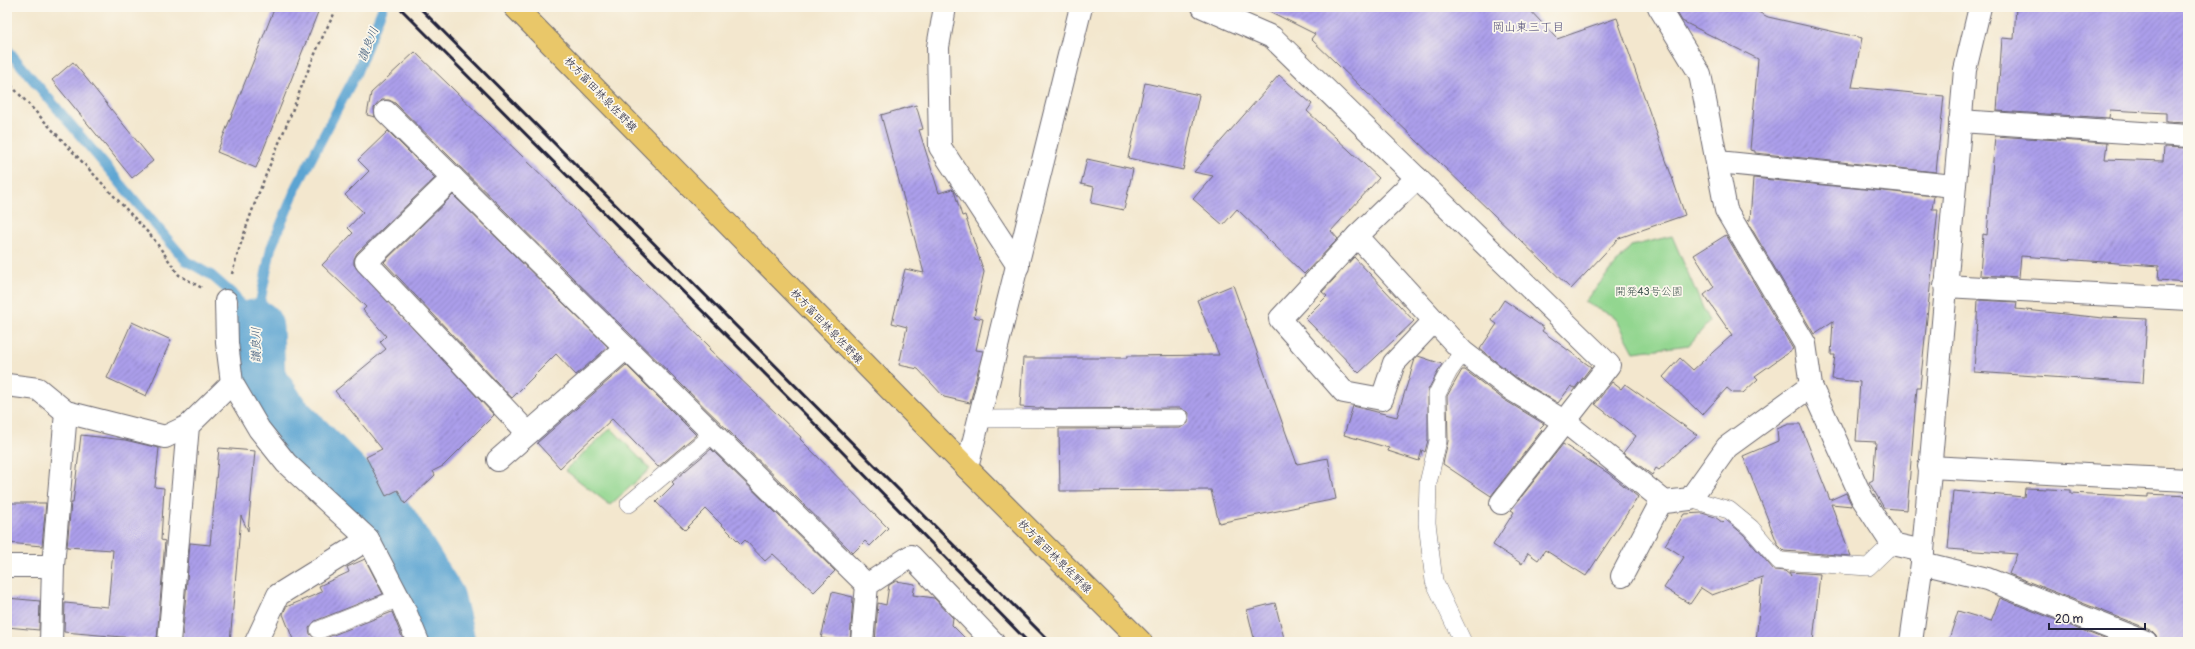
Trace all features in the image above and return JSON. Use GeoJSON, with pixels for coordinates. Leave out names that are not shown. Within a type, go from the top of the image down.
{"type":"FeatureCollection","features":[{"type":"Feature","properties":{"kind":"main road","name":"枚方富田林泉佐野線"},"geometry":{"type":"LineString","coordinates":[[515,7],[967,468],[1141,642]]}},
{"type":"Feature","properties":{"kind":"street"},"geometry":{"type":"LineString","coordinates":[[945,7],[938,47],[940,147],[1018,266]]}},
{"type":"Feature","properties":{"kind":"street"},"geometry":{"type":"LineString","coordinates":[[967,468],[1081,7]]}},
{"type":"Feature","properties":{"kind":"street"},"geometry":{"type":"LineString","coordinates":[[1204,7],[1272,37],[1609,365],[1501,503]]}},
{"type":"Feature","properties":{"kind":"street"},"geometry":{"type":"LineString","coordinates":[[1659,7],[1700,74],[1726,210],[1805,344],[1811,386],[1862,498],[1892,544],[1923,557],[1987,579],[2146,642]]}},
{"type":"Feature","properties":{"kind":"street"},"geometry":{"type":"LineString","coordinates":[[1911,642],[1923,557],[1929,467],[1965,70],[1980,7]]}},
{"type":"Feature","properties":{"kind":"street"},"geometry":{"type":"LineString","coordinates":[[386,112],[866,585],[862,642]]}},
{"type":"Feature","properties":{"kind":"street"},"geometry":{"type":"LineString","coordinates":[[1960,121],[2188,136]]}},
{"type":"Feature","properties":{"kind":"street"},"geometry":{"type":"LineString","coordinates":[[1718,162],[1954,186]]}},
{"type":"Feature","properties":{"kind":"street"},"geometry":{"type":"LineString","coordinates":[[453,178],[366,262],[528,433]]}},
{"type":"Feature","properties":{"kind":"street"},"geometry":{"type":"LineString","coordinates":[[1417,178],[1357,236],[1280,319],[1344,392],[1382,399],[1394,363],[1434,321]]}},
{"type":"Feature","properties":{"kind":"street"},"geometry":{"type":"LineString","coordinates":[[1357,236],[1463,352],[1511,388],[1565,422],[1665,502],[1690,499],[1727,447],[1811,386]]}},
{"type":"Feature","properties":{"kind":"street"},"geometry":{"type":"LineString","coordinates":[[1946,286],[2188,299]]}},
{"type":"Feature","properties":{"kind":"street"},"geometry":{"type":"LineString","coordinates":[[226,301],[227,343],[232,383],[259,429],[286,463],[368,539],[399,598],[418,642]]}},
{"type":"Feature","properties":{"kind":"street"},"geometry":{"type":"LineString","coordinates":[[498,460],[626,348]]}},
{"type":"Feature","properties":{"kind":"street"},"geometry":{"type":"LineString","coordinates":[[7,385],[38,389],[66,412],[165,437],[188,426],[232,383]]}},
{"type":"Feature","properties":{"kind":"street"},"geometry":{"type":"LineString","coordinates":[[48,641],[66,412]]}},
{"type":"Feature","properties":{"kind":"street"},"geometry":{"type":"LineString","coordinates":[[169,642],[188,426]]}},
{"type":"Feature","properties":{"kind":"street"},"geometry":{"type":"LineString","coordinates":[[1929,467],[2188,480]]}},
{"type":"Feature","properties":{"kind":"street"},"geometry":{"type":"LineString","coordinates":[[1622,576],[1662,500]]}},
{"type":"Feature","properties":{"kind":"street"},"geometry":{"type":"LineString","coordinates":[[256,642],[278,595],[368,539]]}},
{"type":"Feature","properties":{"kind":"street"},"geometry":{"type":"LineString","coordinates":[[866,585],[911,556],[993,642]]}},
{"type":"Feature","properties":{"kind":"street"},"geometry":{"type":"LineString","coordinates":[[7,566],[53,566]]}},
{"type":"Feature","properties":{"kind":"lane"},"geometry":{"type":"LineString","coordinates":[[1463,352],[1449,371],[1437,394],[1438,441],[1428,483],[1427,523],[1434,581],[1463,642]]}},
{"type":"Feature","properties":{"kind":"lane"},"geometry":{"type":"LineString","coordinates":[[979,419],[1180,418]]}},
{"type":"Feature","properties":{"kind":"lane"},"geometry":{"type":"LineString","coordinates":[[629,504],[713,434]]}},
{"type":"Feature","properties":{"kind":"lane"},"geometry":{"type":"LineString","coordinates":[[1690,499],[1728,510],[1751,528],[1779,561],[1868,567],[1892,544]]}},
{"type":"Feature","properties":{"kind":"lane"},"geometry":{"type":"LineString","coordinates":[[319,630],[399,598]]}},
{"type":"Feature","properties":{"kind":"path"},"geometry":{"type":"LineString","coordinates":[[7,81],[153,238],[179,275],[226,301],[242,238],[326,28],[338,7]]}},
{"type":"Feature","properties":{"kind":"green space","name":"開発43号公園"},"geometry":{"type":"Polygon","coordinates":[[[1672,236],[1709,322],[1689,345],[1634,352],[1615,317],[1584,302],[1631,246],[1672,236]]]}},
{"type":"Feature","properties":{"kind":"green space"},"geometry":{"type":"Polygon","coordinates":[[[611,428],[650,469],[610,505],[565,470],[611,428]]]}},
{"type":"Feature","properties":{"kind":"building"},"geometry":{"type":"Polygon","coordinates":[[[275,7],[320,7],[256,168],[217,152],[275,7]]]}},
{"type":"Feature","properties":{"kind":"building"},"geometry":{"type":"Polygon","coordinates":[[[1261,7],[1527,7],[1557,39],[1617,18],[1685,215],[1619,238],[1571,289],[1311,39],[1315,34],[1261,7]]]}},
{"type":"Feature","properties":{"kind":"building"},"geometry":{"type":"Polygon","coordinates":[[[1674,7],[1748,7],[1768,17],[1862,38],[1852,87],[1944,96],[1936,172],[1755,153],[1755,151],[1750,150],[1758,59],[1682,21],[1674,7]]]}},
{"type":"Feature","properties":{"kind":"building"},"geometry":{"type":"Polygon","coordinates":[[[2016,7],[2188,7],[2188,123],[2166,122],[2166,113],[2110,110],[2109,118],[1997,111],[2002,38],[2014,39],[2016,7]]]}},
{"type":"Feature","properties":{"kind":"building"},"geometry":{"type":"Polygon","coordinates":[[[415,52],[560,193],[632,270],[710,347],[709,349],[801,437],[800,439],[888,528],[870,546],[865,541],[853,553],[395,103],[389,100],[382,100],[374,108],[375,117],[367,115],[371,93],[415,52]]]}},
{"type":"Feature","properties":{"kind":"building"},"geometry":{"type":"Polygon","coordinates":[[[73,62],[153,161],[132,178],[52,80],[73,62]]]}},
{"type":"Feature","properties":{"kind":"building"},"geometry":{"type":"Polygon","coordinates":[[[1279,75],[1312,104],[1307,111],[1379,178],[1331,231],[1338,239],[1304,274],[1237,209],[1223,225],[1193,199],[1213,176],[1194,172],[1279,75]]]}},
{"type":"Feature","properties":{"kind":"building"},"geometry":{"type":"Polygon","coordinates":[[[1145,83],[1199,95],[1183,170],[1128,158],[1145,83]]]}},
{"type":"Feature","properties":{"kind":"building"},"geometry":{"type":"Polygon","coordinates":[[[916,105],[923,129],[919,130],[939,193],[952,189],[954,191],[962,216],[965,215],[984,272],[974,317],[983,319],[976,350],[983,351],[970,403],[944,397],[918,369],[899,365],[907,327],[892,323],[905,269],[924,273],[881,115],[916,105]]]}},
{"type":"Feature","properties":{"kind":"building"},"geometry":{"type":"Polygon","coordinates":[[[388,131],[435,178],[357,253],[354,259],[354,265],[494,415],[443,466],[433,471],[435,475],[405,504],[398,490],[386,496],[366,457],[382,449],[335,391],[386,349],[380,342],[386,336],[363,310],[366,307],[322,265],[353,233],[348,228],[363,212],[345,195],[369,171],[358,160],[388,131]]]}},
{"type":"Feature","properties":{"kind":"building"},"geometry":{"type":"Polygon","coordinates":[[[1995,136],[2107,143],[2105,159],[2163,161],[2164,147],[2188,148],[2188,282],[2158,280],[2159,266],[2021,256],[2019,277],[1980,275],[1983,234],[1987,235],[1995,136]]]}},
{"type":"Feature","properties":{"kind":"building"},"geometry":{"type":"Polygon","coordinates":[[[1087,159],[1133,169],[1124,210],[1091,203],[1094,187],[1081,184],[1087,159]]]}},
{"type":"Feature","properties":{"kind":"building"},"geometry":{"type":"Polygon","coordinates":[[[1753,178],[1934,196],[1932,209],[1938,209],[1920,387],[1917,387],[1907,510],[1884,508],[1869,482],[1873,480],[1876,442],[1856,441],[1860,382],[1832,379],[1835,355],[1831,355],[1833,321],[1814,334],[1747,221],[1750,220],[1753,178]]]}},
{"type":"Feature","properties":{"kind":"building"},"geometry":{"type":"Polygon","coordinates":[[[453,195],[608,347],[576,375],[556,354],[512,398],[384,262],[453,195]]]}},
{"type":"Feature","properties":{"kind":"building"},"geometry":{"type":"Polygon","coordinates":[[[1726,235],[1793,349],[1755,376],[1758,379],[1743,393],[1733,393],[1727,388],[1702,415],[1663,377],[1680,358],[1693,370],[1732,335],[1704,295],[1714,287],[1694,255],[1726,235]]]}},
{"type":"Feature","properties":{"kind":"building"},"geometry":{"type":"Polygon","coordinates":[[[1354,257],[1414,321],[1359,373],[1305,318],[1327,296],[1322,292],[1354,257]]]}},
{"type":"Feature","properties":{"kind":"building"},"geometry":{"type":"Polygon","coordinates":[[[1233,285],[1297,464],[1328,458],[1336,499],[1219,523],[1211,490],[1060,491],[1059,429],[1180,428],[1188,423],[1189,413],[1180,408],[1055,409],[1020,407],[1023,358],[1127,358],[1127,356],[1219,355],[1197,300],[1233,285]]]}},
{"type":"Feature","properties":{"kind":"building"},"geometry":{"type":"Polygon","coordinates":[[[1504,300],[1544,328],[1542,331],[1591,367],[1575,388],[1571,386],[1558,403],[1518,379],[1480,349],[1497,324],[1491,320],[1504,300]]]}},
{"type":"Feature","properties":{"kind":"building"},"geometry":{"type":"Polygon","coordinates":[[[1978,300],[2017,302],[2016,309],[2103,318],[2147,319],[2143,383],[1974,372],[1978,300]]]}},
{"type":"Feature","properties":{"kind":"building"},"geometry":{"type":"Polygon","coordinates":[[[132,322],[171,340],[146,396],[107,378],[132,322]]]}},
{"type":"Feature","properties":{"kind":"building"},"geometry":{"type":"Polygon","coordinates":[[[1418,356],[1442,364],[1428,390],[1428,440],[1425,452],[1422,450],[1419,461],[1388,451],[1389,448],[1344,435],[1353,406],[1397,417],[1415,359],[1418,356]]]}},
{"type":"Feature","properties":{"kind":"building"},"geometry":{"type":"Polygon","coordinates":[[[626,365],[696,435],[658,467],[612,419],[560,468],[537,443],[626,365]]]}},
{"type":"Feature","properties":{"kind":"building"},"geometry":{"type":"Polygon","coordinates":[[[1462,370],[1465,370],[1503,399],[1544,424],[1540,428],[1542,430],[1491,496],[1443,464],[1448,441],[1447,396],[1462,370]]]}},
{"type":"Feature","properties":{"kind":"building"},"geometry":{"type":"Polygon","coordinates":[[[1612,382],[1621,389],[1625,384],[1697,435],[1659,470],[1656,468],[1652,475],[1623,453],[1636,436],[1595,404],[1612,382]]]}},
{"type":"Feature","properties":{"kind":"building"},"geometry":{"type":"Polygon","coordinates":[[[1789,424],[1800,424],[1830,500],[1846,493],[1852,506],[1831,504],[1851,556],[1784,551],[1778,545],[1743,456],[1778,441],[1777,429],[1789,424]]]}},
{"type":"Feature","properties":{"kind":"building"},"geometry":{"type":"Polygon","coordinates":[[[81,435],[125,440],[159,448],[155,487],[164,488],[161,540],[165,541],[157,640],[64,632],[65,603],[108,607],[113,550],[67,547],[71,503],[73,503],[81,435]]]}},
{"type":"Feature","properties":{"kind":"building"},"geometry":{"type":"Polygon","coordinates":[[[1563,444],[1608,473],[1638,497],[1586,576],[1545,550],[1538,560],[1528,553],[1522,564],[1493,545],[1514,512],[1511,510],[1563,444]]]}},
{"type":"Feature","properties":{"kind":"building"},"geometry":{"type":"Polygon","coordinates":[[[219,448],[255,451],[248,531],[241,516],[230,642],[182,642],[190,543],[210,545],[219,448]]]}},
{"type":"Feature","properties":{"kind":"building"},"geometry":{"type":"Polygon","coordinates":[[[711,449],[835,571],[814,592],[773,554],[765,561],[745,540],[741,544],[706,509],[685,530],[656,502],[674,484],[672,482],[711,449]]]}},
{"type":"Feature","properties":{"kind":"building"},"geometry":{"type":"Polygon","coordinates":[[[2025,488],[2071,490],[2071,493],[2148,497],[2148,494],[2188,496],[2188,642],[2158,642],[2156,635],[2151,630],[2009,574],[2017,554],[1948,549],[1953,491],[2024,497],[2025,488]]]}},
{"type":"Feature","properties":{"kind":"building"},"geometry":{"type":"Polygon","coordinates":[[[7,503],[46,503],[42,546],[7,543],[7,503]]]}},
{"type":"Feature","properties":{"kind":"building"},"geometry":{"type":"Polygon","coordinates":[[[1702,513],[1715,517],[1723,523],[1726,520],[1744,535],[1774,570],[1785,571],[1791,576],[1789,572],[1820,574],[1813,642],[1756,642],[1762,577],[1712,595],[1701,588],[1690,604],[1664,588],[1684,557],[1665,545],[1684,514],[1702,513]]]}},
{"type":"Feature","properties":{"kind":"building"},"geometry":{"type":"Polygon","coordinates":[[[365,559],[383,594],[315,621],[309,628],[310,634],[317,640],[323,639],[392,612],[404,642],[294,642],[283,614],[286,607],[322,592],[319,586],[349,572],[347,567],[365,559]]]}},
{"type":"Feature","properties":{"kind":"building"},"geometry":{"type":"Polygon","coordinates":[[[896,581],[915,584],[913,595],[934,598],[953,618],[952,625],[969,642],[875,642],[878,603],[886,605],[889,585],[896,581]]]}},
{"type":"Feature","properties":{"kind":"building"},"geometry":{"type":"Polygon","coordinates":[[[832,592],[853,597],[850,642],[837,642],[821,638],[832,592]]]}},
{"type":"Feature","properties":{"kind":"building"},"geometry":{"type":"Polygon","coordinates":[[[7,598],[40,601],[39,630],[7,627],[7,598]]]}},
{"type":"Feature","properties":{"kind":"building"},"geometry":{"type":"Polygon","coordinates":[[[2000,598],[2112,642],[1948,642],[1958,611],[1991,621],[2000,598]]]}},
{"type":"Feature","properties":{"kind":"building"},"geometry":{"type":"Polygon","coordinates":[[[1275,603],[1285,642],[1255,642],[1247,610],[1275,603]]]}},
{"type":"Feature","properties":{"kind":"waterway","name":"讃良川"},"geometry":{"type":"LineString","coordinates":[[255,328],[271,248],[296,188],[356,74],[383,7]]}},
{"type":"Feature","properties":{"kind":"waterway"},"geometry":{"type":"LineString","coordinates":[[7,49],[186,261],[211,275],[235,296],[255,328]]}},
{"type":"Feature","properties":{"kind":"waterway","name":"讃良川"},"geometry":{"type":"LineString","coordinates":[[255,328],[257,379],[283,418],[391,526],[437,600],[447,642]]}},
{"type":"Feature","properties":{"kind":"railway"},"geometry":{"type":"LineString","coordinates":[[399,7],[805,414],[1028,642]]}},
{"type":"Feature","properties":{"kind":"railway"},"geometry":{"type":"LineString","coordinates":[[419,7],[1050,642]]}},
{"type":"Feature","properties":{"kind":"district","name":"岡山東三丁目"},"geometry":{"type":"Point","coordinates":[1528,27]}}]}
